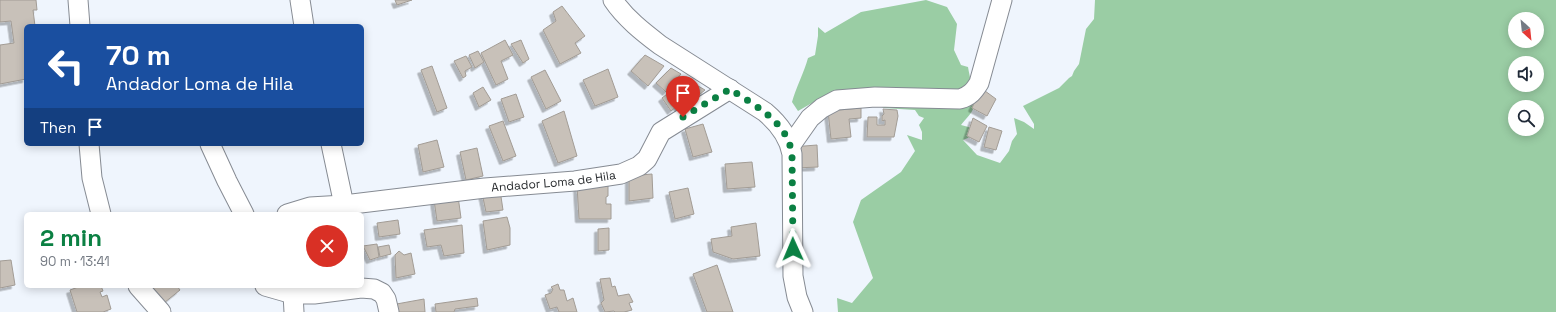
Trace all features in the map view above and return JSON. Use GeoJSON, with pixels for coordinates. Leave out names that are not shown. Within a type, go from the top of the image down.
{"type":"FeatureCollection","features":[{"type":"Feature","properties":{"kind":"street"},"geometry":{"type":"LineString","coordinates":[[78,0],[80,24]]}},
{"type":"Feature","properties":{"kind":"street"},"geometry":{"type":"LineString","coordinates":[[300,0],[304,24]]}},
{"type":"Feature","properties":{"kind":"street"},"geometry":{"type":"LineString","coordinates":[[613,0],[618,9],[660,45],[765,112],[774,120],[791,144],[793,276],[797,297],[802,312]]}},
{"type":"Feature","properties":{"kind":"street"},"geometry":{"type":"LineString","coordinates":[[791,144],[810,118],[822,108],[837,100],[875,97],[960,99],[967,97],[974,91],[979,83],[1002,0]]}},
{"type":"Feature","properties":{"kind":"street","name":"Andador Loma de Hila"},"geometry":{"type":"LineString","coordinates":[[294,212],[310,207],[344,205],[486,188],[575,181],[620,174],[639,166],[647,159],[661,132],[730,89]]}},
{"type":"Feature","properties":{"kind":"street"},"geometry":{"type":"LineString","coordinates":[[89,146],[92,178],[100,212]]}},
{"type":"Feature","properties":{"kind":"street"},"geometry":{"type":"LineString","coordinates":[[211,146],[243,212]]}},
{"type":"Feature","properties":{"kind":"street"},"geometry":{"type":"LineString","coordinates":[[331,146],[344,205]]}},
{"type":"Feature","properties":{"kind":"street"},"geometry":{"type":"LineString","coordinates":[[140,288],[161,312]]}},
{"type":"Feature","properties":{"kind":"street"},"geometry":{"type":"LineString","coordinates":[[268,288],[293,303],[314,294],[361,288],[374,289],[382,293],[386,298],[389,312]]}},
{"type":"Feature","properties":{"kind":"green space"},"geometry":{"type":"Polygon","coordinates":[[[926,0],[947,7],[957,24],[954,50],[961,65],[968,67],[973,94],[973,109],[961,125],[976,129],[975,135],[963,140],[977,155],[1000,163],[1009,151],[1012,141],[1017,134],[1014,118],[1024,122],[1034,129],[1034,124],[1023,106],[1059,88],[1072,76],[1079,64],[1086,29],[1094,19],[1095,0],[1556,0],[1556,312],[838,312],[837,298],[852,303],[873,278],[853,222],[861,200],[901,172],[915,151],[907,135],[922,140],[922,132],[919,125],[924,118],[919,116],[915,110],[884,108],[857,98],[837,99],[826,95],[798,111],[792,102],[808,58],[815,55],[818,27],[825,33],[861,12],[926,0]]]}},
{"type":"Feature","properties":{"kind":"building"},"geometry":{"type":"Polygon","coordinates":[[[0,0],[36,0],[37,10],[33,10],[35,24],[24,24],[24,79],[0,84],[0,45],[14,43],[11,21],[0,22],[0,0]]]}},
{"type":"Feature","properties":{"kind":"building"},"geometry":{"type":"Polygon","coordinates":[[[395,0],[412,0],[397,5],[395,0]]]}},
{"type":"Feature","properties":{"kind":"building"},"geometry":{"type":"Polygon","coordinates":[[[562,6],[585,36],[575,43],[581,53],[560,64],[543,30],[556,21],[553,12],[562,6]]]}},
{"type":"Feature","properties":{"kind":"building"},"geometry":{"type":"Polygon","coordinates":[[[505,40],[513,55],[501,61],[508,79],[496,85],[481,53],[505,40]]]}},
{"type":"Feature","properties":{"kind":"building"},"geometry":{"type":"Polygon","coordinates":[[[521,40],[529,59],[523,63],[511,44],[521,40]]]}},
{"type":"Feature","properties":{"kind":"building"},"geometry":{"type":"Polygon","coordinates":[[[478,51],[484,62],[475,68],[469,55],[478,51]]]}},
{"type":"Feature","properties":{"kind":"building"},"geometry":{"type":"Polygon","coordinates":[[[645,55],[664,66],[648,86],[631,71],[645,55]]]}},
{"type":"Feature","properties":{"kind":"building"},"geometry":{"type":"Polygon","coordinates":[[[466,56],[472,67],[465,71],[466,76],[463,78],[454,61],[466,56]]]}},
{"type":"Feature","properties":{"kind":"building"},"geometry":{"type":"Polygon","coordinates":[[[432,66],[447,108],[437,112],[421,70],[432,66]]]}},
{"type":"Feature","properties":{"kind":"building"},"geometry":{"type":"Polygon","coordinates":[[[671,68],[681,74],[666,92],[656,83],[671,68]]]}},
{"type":"Feature","properties":{"kind":"building"},"geometry":{"type":"Polygon","coordinates":[[[608,69],[618,97],[595,106],[583,80],[608,69]]]}},
{"type":"Feature","properties":{"kind":"building"},"geometry":{"type":"Polygon","coordinates":[[[545,70],[561,101],[546,109],[531,77],[545,70]]]}},
{"type":"Feature","properties":{"kind":"building"},"geometry":{"type":"Polygon","coordinates":[[[686,79],[705,90],[681,110],[677,106],[671,111],[662,98],[686,79]]]}},
{"type":"Feature","properties":{"kind":"building"},"geometry":{"type":"Polygon","coordinates":[[[483,87],[491,100],[479,107],[473,93],[483,87]]]}},
{"type":"Feature","properties":{"kind":"building"},"geometry":{"type":"Polygon","coordinates":[[[981,88],[996,99],[987,116],[972,108],[981,88]]]}},
{"type":"Feature","properties":{"kind":"building"},"geometry":{"type":"Polygon","coordinates":[[[516,94],[524,117],[509,122],[501,99],[516,94]]]}},
{"type":"Feature","properties":{"kind":"building"},"geometry":{"type":"Polygon","coordinates":[[[861,108],[861,118],[849,119],[851,137],[831,139],[828,111],[861,108]]]}},
{"type":"Feature","properties":{"kind":"building"},"geometry":{"type":"Polygon","coordinates":[[[883,109],[897,110],[898,116],[894,137],[867,137],[868,117],[877,117],[877,125],[885,125],[885,120],[882,121],[882,116],[884,114],[883,109]]]}},
{"type":"Feature","properties":{"kind":"building"},"geometry":{"type":"Polygon","coordinates":[[[564,111],[577,156],[558,163],[542,121],[564,111]]]}},
{"type":"Feature","properties":{"kind":"building"},"geometry":{"type":"Polygon","coordinates":[[[973,118],[987,126],[979,142],[967,136],[973,118]]]}},
{"type":"Feature","properties":{"kind":"building"},"geometry":{"type":"Polygon","coordinates":[[[503,121],[516,156],[503,161],[489,126],[503,121]]]}},
{"type":"Feature","properties":{"kind":"building"},"geometry":{"type":"Polygon","coordinates":[[[703,124],[712,152],[693,157],[685,129],[703,124]]]}},
{"type":"Feature","properties":{"kind":"building"},"geometry":{"type":"Polygon","coordinates":[[[989,127],[1002,131],[996,150],[984,147],[989,127]]]}},
{"type":"Feature","properties":{"kind":"building"},"geometry":{"type":"Polygon","coordinates":[[[437,140],[444,167],[423,172],[418,145],[437,140]]]}},
{"type":"Feature","properties":{"kind":"building"},"geometry":{"type":"Polygon","coordinates":[[[817,145],[818,167],[795,168],[792,147],[817,145]]]}},
{"type":"Feature","properties":{"kind":"building"},"geometry":{"type":"Polygon","coordinates":[[[477,148],[483,176],[466,180],[460,152],[477,148]]]}},
{"type":"Feature","properties":{"kind":"building"},"geometry":{"type":"Polygon","coordinates":[[[752,162],[755,187],[727,189],[725,164],[752,162]]]}},
{"type":"Feature","properties":{"kind":"building"},"geometry":{"type":"Polygon","coordinates":[[[652,174],[653,198],[629,201],[629,176],[652,174]]]}},
{"type":"Feature","properties":{"kind":"building"},"geometry":{"type":"Polygon","coordinates":[[[608,181],[608,196],[606,197],[606,204],[611,204],[611,219],[579,219],[577,186],[608,181]]]}},
{"type":"Feature","properties":{"kind":"building"},"geometry":{"type":"Polygon","coordinates":[[[688,188],[694,214],[675,219],[669,192],[688,188]]]}},
{"type":"Feature","properties":{"kind":"building"},"geometry":{"type":"Polygon","coordinates":[[[500,190],[503,210],[486,212],[482,193],[500,190]]]}},
{"type":"Feature","properties":{"kind":"building"},"geometry":{"type":"Polygon","coordinates":[[[458,196],[461,218],[437,221],[434,200],[458,196]]]}},
{"type":"Feature","properties":{"kind":"building"},"geometry":{"type":"Polygon","coordinates":[[[507,217],[510,228],[510,245],[487,250],[483,221],[507,217]]]}},
{"type":"Feature","properties":{"kind":"building"},"geometry":{"type":"Polygon","coordinates":[[[398,220],[400,234],[379,237],[377,223],[398,220]]]}},
{"type":"Feature","properties":{"kind":"building"},"geometry":{"type":"Polygon","coordinates":[[[756,223],[760,256],[733,259],[713,252],[711,239],[732,236],[731,227],[756,223]]]}},
{"type":"Feature","properties":{"kind":"building"},"geometry":{"type":"Polygon","coordinates":[[[462,225],[464,253],[444,256],[441,245],[427,247],[424,230],[462,225]]]}},
{"type":"Feature","properties":{"kind":"building"},"geometry":{"type":"Polygon","coordinates":[[[609,228],[609,250],[598,251],[598,229],[609,228]]]}},
{"type":"Feature","properties":{"kind":"building"},"geometry":{"type":"Polygon","coordinates":[[[377,244],[379,257],[370,260],[364,246],[377,244]]]}},
{"type":"Feature","properties":{"kind":"building"},"geometry":{"type":"Polygon","coordinates":[[[389,245],[391,254],[380,257],[378,247],[389,245]]]}},
{"type":"Feature","properties":{"kind":"building"},"geometry":{"type":"Polygon","coordinates":[[[399,251],[404,255],[411,253],[415,274],[396,278],[395,255],[399,251]]]}},
{"type":"Feature","properties":{"kind":"building"},"geometry":{"type":"Polygon","coordinates":[[[11,260],[15,285],[0,288],[0,261],[11,260]]]}},
{"type":"Feature","properties":{"kind":"building"},"geometry":{"type":"Polygon","coordinates":[[[717,265],[733,312],[707,312],[693,274],[717,265]]]}},
{"type":"Feature","properties":{"kind":"building"},"geometry":{"type":"Polygon","coordinates":[[[610,278],[612,287],[615,286],[618,296],[629,294],[633,302],[629,303],[632,310],[624,312],[605,312],[601,303],[604,300],[600,279],[610,278]]]}},
{"type":"Feature","properties":{"kind":"building"},"geometry":{"type":"Polygon","coordinates":[[[558,284],[560,290],[564,290],[567,301],[573,298],[577,312],[559,312],[557,307],[550,309],[545,295],[551,293],[553,289],[551,287],[558,284]]]}},
{"type":"Feature","properties":{"kind":"building"},"geometry":{"type":"Polygon","coordinates":[[[76,288],[102,288],[103,291],[100,292],[102,297],[107,295],[111,309],[103,312],[77,312],[70,290],[76,288]]]}},
{"type":"Feature","properties":{"kind":"building"},"geometry":{"type":"Polygon","coordinates":[[[145,288],[178,288],[180,290],[159,307],[145,288]]]}},
{"type":"Feature","properties":{"kind":"building"},"geometry":{"type":"Polygon","coordinates":[[[477,298],[478,306],[455,309],[454,312],[436,312],[435,304],[477,298]]]}},
{"type":"Feature","properties":{"kind":"building"},"geometry":{"type":"Polygon","coordinates":[[[424,299],[425,312],[393,312],[391,305],[424,299]]]}},
{"type":"Feature","properties":{"kind":"route"},"geometry":{"type":"LineString","coordinates":[[683,117],[730,89],[765,112],[774,120],[791,144],[793,249]]}}]}
